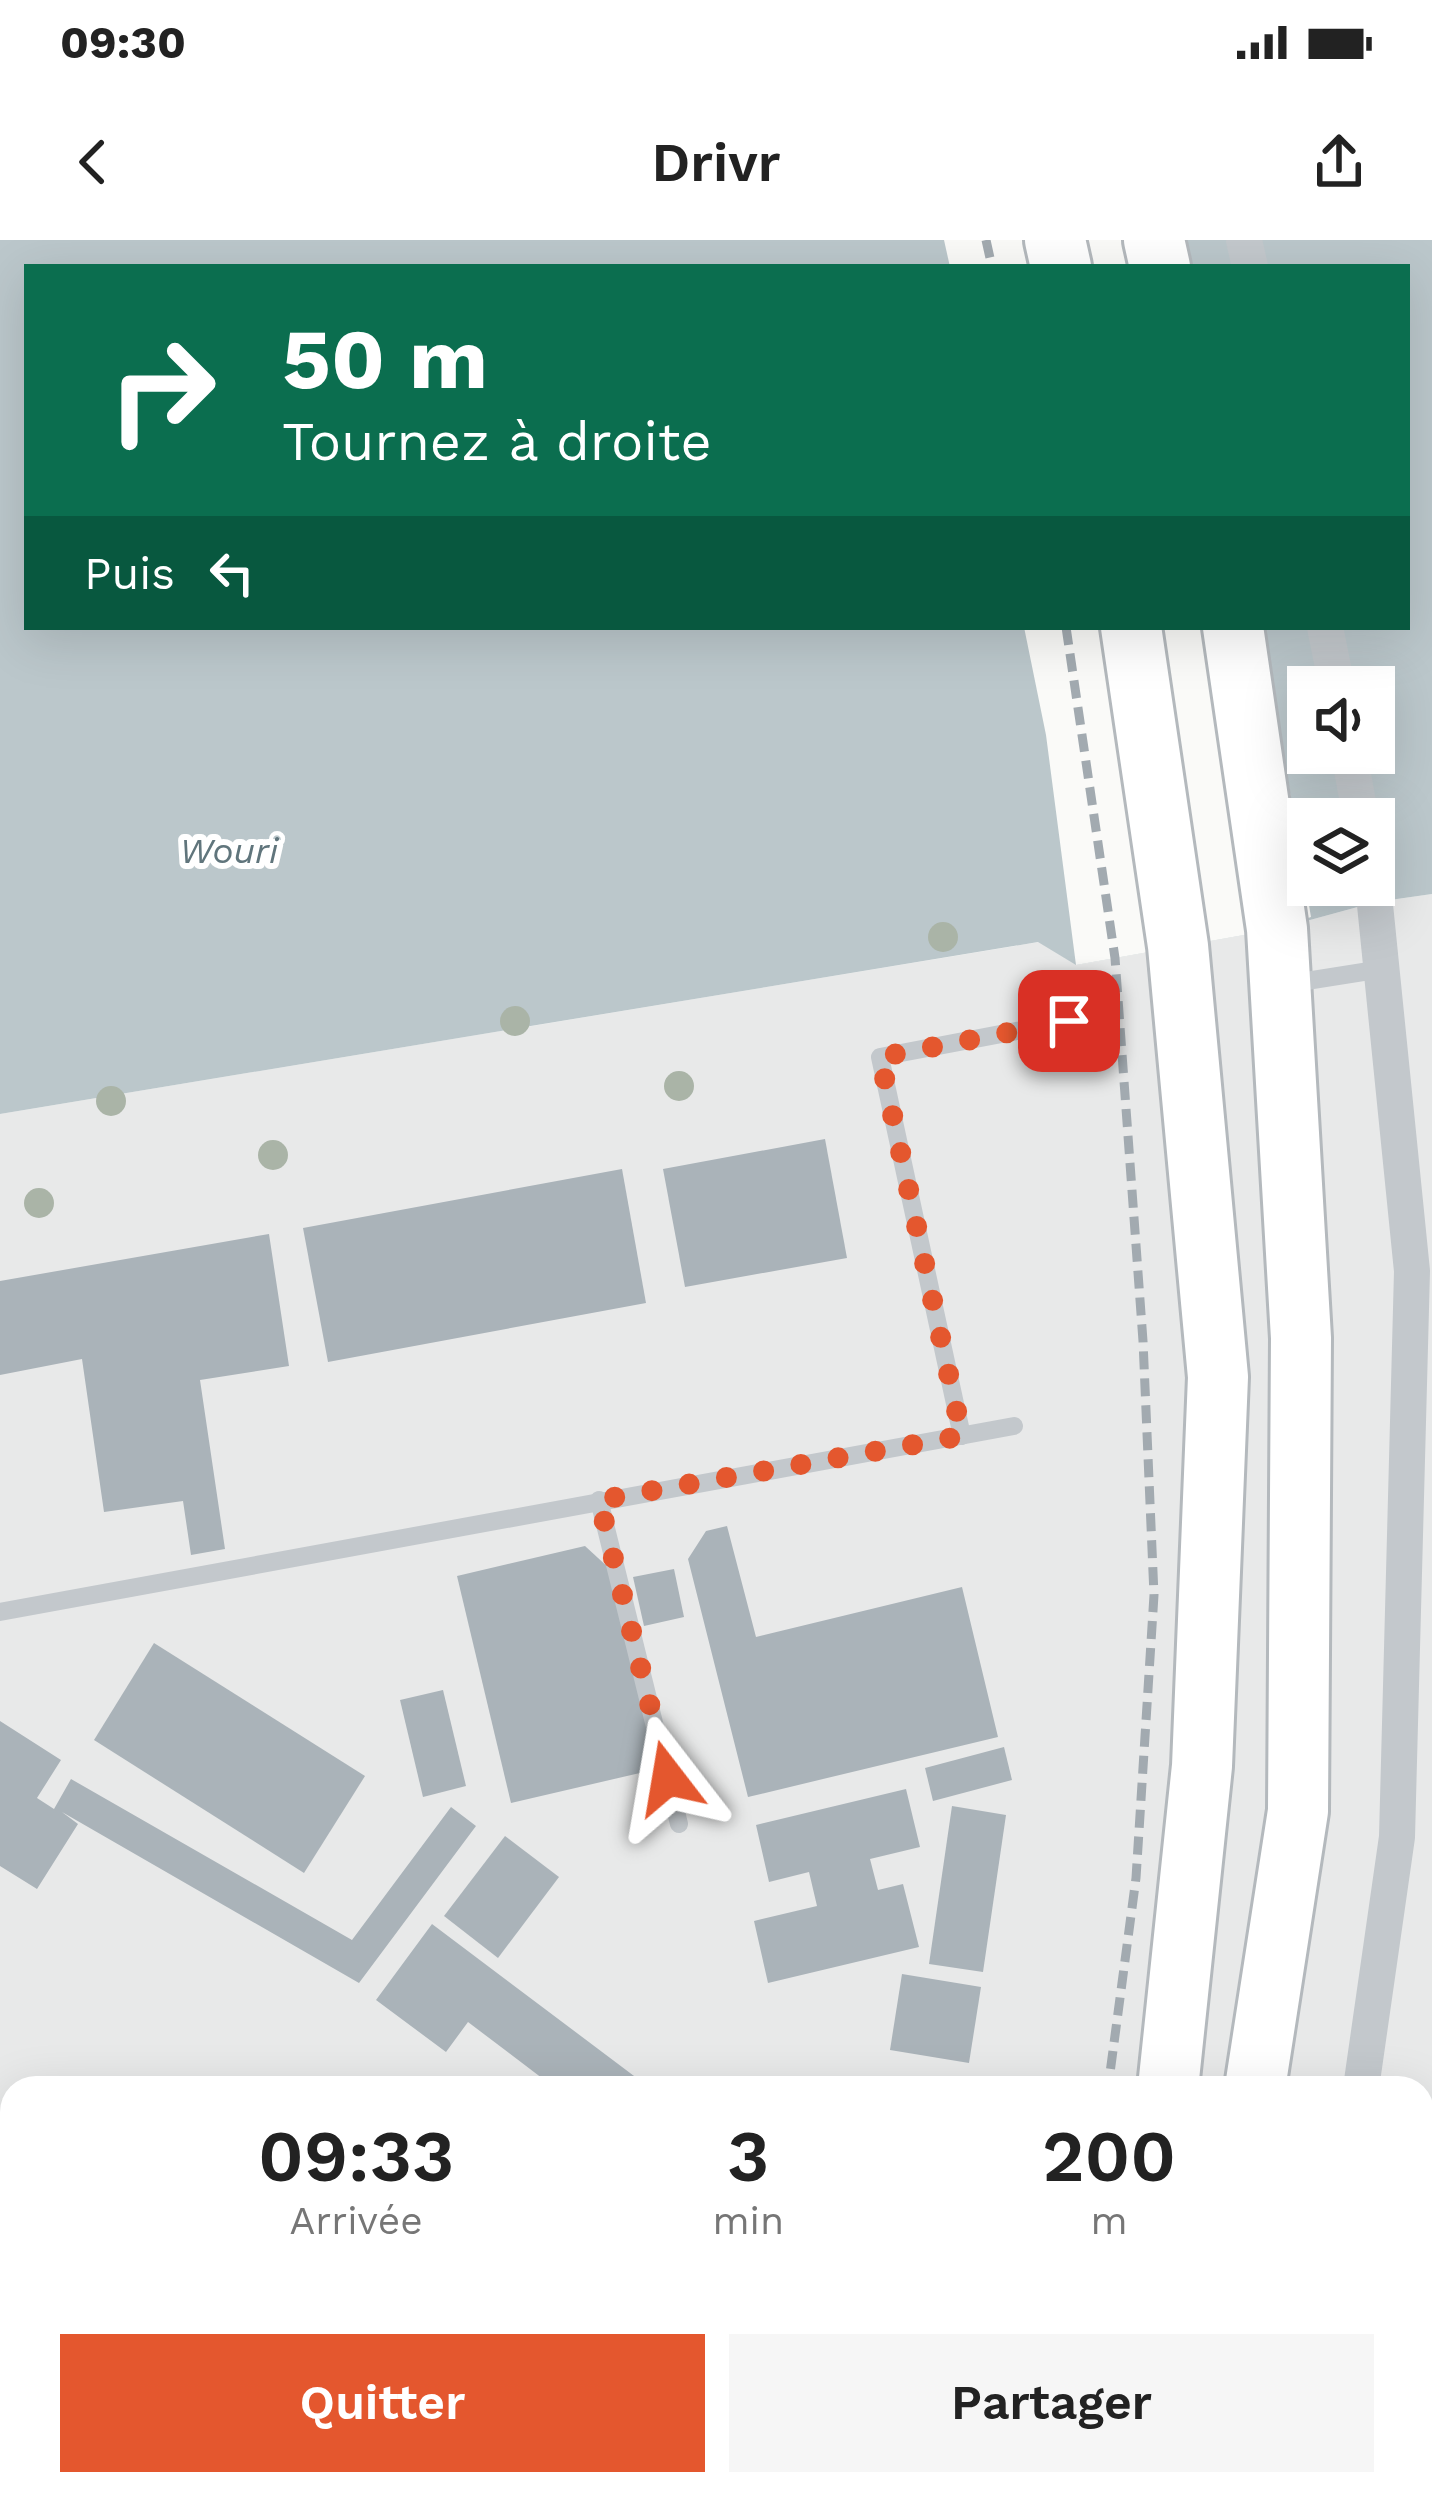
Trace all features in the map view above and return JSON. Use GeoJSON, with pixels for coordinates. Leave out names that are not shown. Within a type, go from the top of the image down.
{"type":"FeatureCollection","features":[{"type":"Feature","properties":{"kind":"highway"},"geometry":{"type":"LineString","coordinates":[[1131,630],[1178,946],[1218,1378],[1202,1766],[1169,2076]]}},
{"type":"Feature","properties":{"kind":"highway"},"geometry":{"type":"LineString","coordinates":[[1234,630],[1289,956],[1301,1338],[1298,1811],[1257,2076]]}},
{"type":"Feature","properties":{"kind":"street"},"geometry":{"type":"LineString","coordinates":[[1326,630],[1332,666]]}},
{"type":"Feature","properties":{"kind":"street"},"geometry":{"type":"LineString","coordinates":[[1363,2076],[1397,1837],[1412,1271],[1375,906]]}},
{"type":"Feature","properties":{"kind":"lane"},"geometry":{"type":"LineString","coordinates":[[1289,956],[1382,969]]}},
{"type":"Feature","properties":{"kind":"lane"},"geometry":{"type":"LineString","coordinates":[[962,1436],[880,1057],[1069,1021]]}},
{"type":"Feature","properties":{"kind":"lane"},"geometry":{"type":"LineString","coordinates":[[0,1612],[1015,1426]]}},
{"type":"Feature","properties":{"kind":"lane"},"geometry":{"type":"LineString","coordinates":[[599,1500],[679,1824]]}},
{"type":"Feature","properties":{"kind":"shaded area"},"geometry":{"type":"Polygon","coordinates":[[[1432,894],[1432,2076],[0,2076],[0,1114],[1039,942],[1077,965],[1277,929],[1361,906],[1395,906],[1395,899],[1432,894]]]}},
{"type":"Feature","properties":{"kind":"water","name":"Wouri"},"geometry":{"type":"Polygon","coordinates":[[[0,240],[1432,240],[1432,894],[1395,899],[1395,798],[1287,798],[1287,906],[1361,906],[1277,929],[1076,965],[1038,942],[0,1114],[0,240]]]}},
{"type":"Feature","properties":{"kind":"pier"},"geometry":{"type":"Polygon","coordinates":[[[944,240],[1181,240],[1187,264],[949,264],[944,240]]]}},
{"type":"Feature","properties":{"kind":"pier"},"geometry":{"type":"Polygon","coordinates":[[[1025,630],[1263,630],[1291,798],[1287,798],[1287,906],[1309,906],[1311,917],[1277,929],[1076,965],[1046,735],[1025,630]]]}},
{"type":"Feature","properties":{"kind":"building"},"geometry":{"type":"Polygon","coordinates":[[[825,1139],[847,1258],[685,1287],[663,1169],[825,1139]]]}},
{"type":"Feature","properties":{"kind":"building"},"geometry":{"type":"Polygon","coordinates":[[[622,1169],[646,1303],[328,1362],[303,1228],[622,1169]]]}},
{"type":"Feature","properties":{"kind":"building"},"geometry":{"type":"Polygon","coordinates":[[[269,1234],[289,1366],[200,1380],[225,1549],[191,1555],[183,1501],[104,1512],[82,1359],[0,1375],[0,1281],[269,1234]]]}},
{"type":"Feature","properties":{"kind":"building"},"geometry":{"type":"Polygon","coordinates":[[[727,1526],[756,1637],[962,1587],[998,1737],[748,1797],[688,1559],[706,1531],[727,1526]]]}},
{"type":"Feature","properties":{"kind":"building"},"geometry":{"type":"Polygon","coordinates":[[[585,1546],[610,1569],[657,1769],[511,1803],[457,1576],[585,1546]]]}},
{"type":"Feature","properties":{"kind":"building"},"geometry":{"type":"Polygon","coordinates":[[[674,1569],[684,1617],[644,1626],[633,1577],[674,1569]]]}},
{"type":"Feature","properties":{"kind":"building"},"geometry":{"type":"Polygon","coordinates":[[[154,1643],[365,1776],[304,1873],[94,1740],[154,1643]]]}},
{"type":"Feature","properties":{"kind":"building"},"geometry":{"type":"Polygon","coordinates":[[[443,1690],[466,1786],[423,1797],[400,1700],[443,1690]]]}},
{"type":"Feature","properties":{"kind":"building"},"geometry":{"type":"Polygon","coordinates":[[[0,1721],[61,1760],[37,1798],[54,1809],[71,1779],[352,1940],[451,1807],[476,1826],[359,1983],[62,1812],[78,1824],[37,1889],[0,1866],[0,1721]]]}},
{"type":"Feature","properties":{"kind":"building"},"geometry":{"type":"Polygon","coordinates":[[[1004,1747],[1012,1780],[933,1801],[925,1768],[1004,1747]]]}},
{"type":"Feature","properties":{"kind":"building"},"geometry":{"type":"Polygon","coordinates":[[[906,1789],[920,1847],[870,1859],[878,1890],[903,1884],[919,1947],[768,1983],[754,1921],[817,1906],[809,1872],[769,1882],[756,1825],[906,1789]]]}},
{"type":"Feature","properties":{"kind":"building"},"geometry":{"type":"Polygon","coordinates":[[[952,1806],[1006,1815],[983,1972],[929,1964],[952,1806]]]}},
{"type":"Feature","properties":{"kind":"building"},"geometry":{"type":"Polygon","coordinates":[[[505,1836],[559,1877],[498,1958],[444,1916],[505,1836]]]}},
{"type":"Feature","properties":{"kind":"building"},"geometry":{"type":"Polygon","coordinates":[[[432,1924],[634,2076],[539,2076],[468,2022],[446,2052],[376,2000],[432,1924]]]}},
{"type":"Feature","properties":{"kind":"building"},"geometry":{"type":"Polygon","coordinates":[[[902,1974],[981,1987],[969,2063],[890,2050],[902,1974]]]}},
{"type":"Feature","properties":{"kind":"railway"},"geometry":{"type":"LineString","coordinates":[[986,240],[991,264]]}},
{"type":"Feature","properties":{"kind":"railway"},"geometry":{"type":"LineString","coordinates":[[1066,630],[1115,958],[1143,1341],[1154,1595],[1136,1878],[1110,2076]]}},
{"type":"Feature","properties":{"kind":"route"},"geometry":{"type":"LineString","coordinates":[[668,1778],[599,1500],[962,1436],[880,1057],[1069,1021]]}}]}
